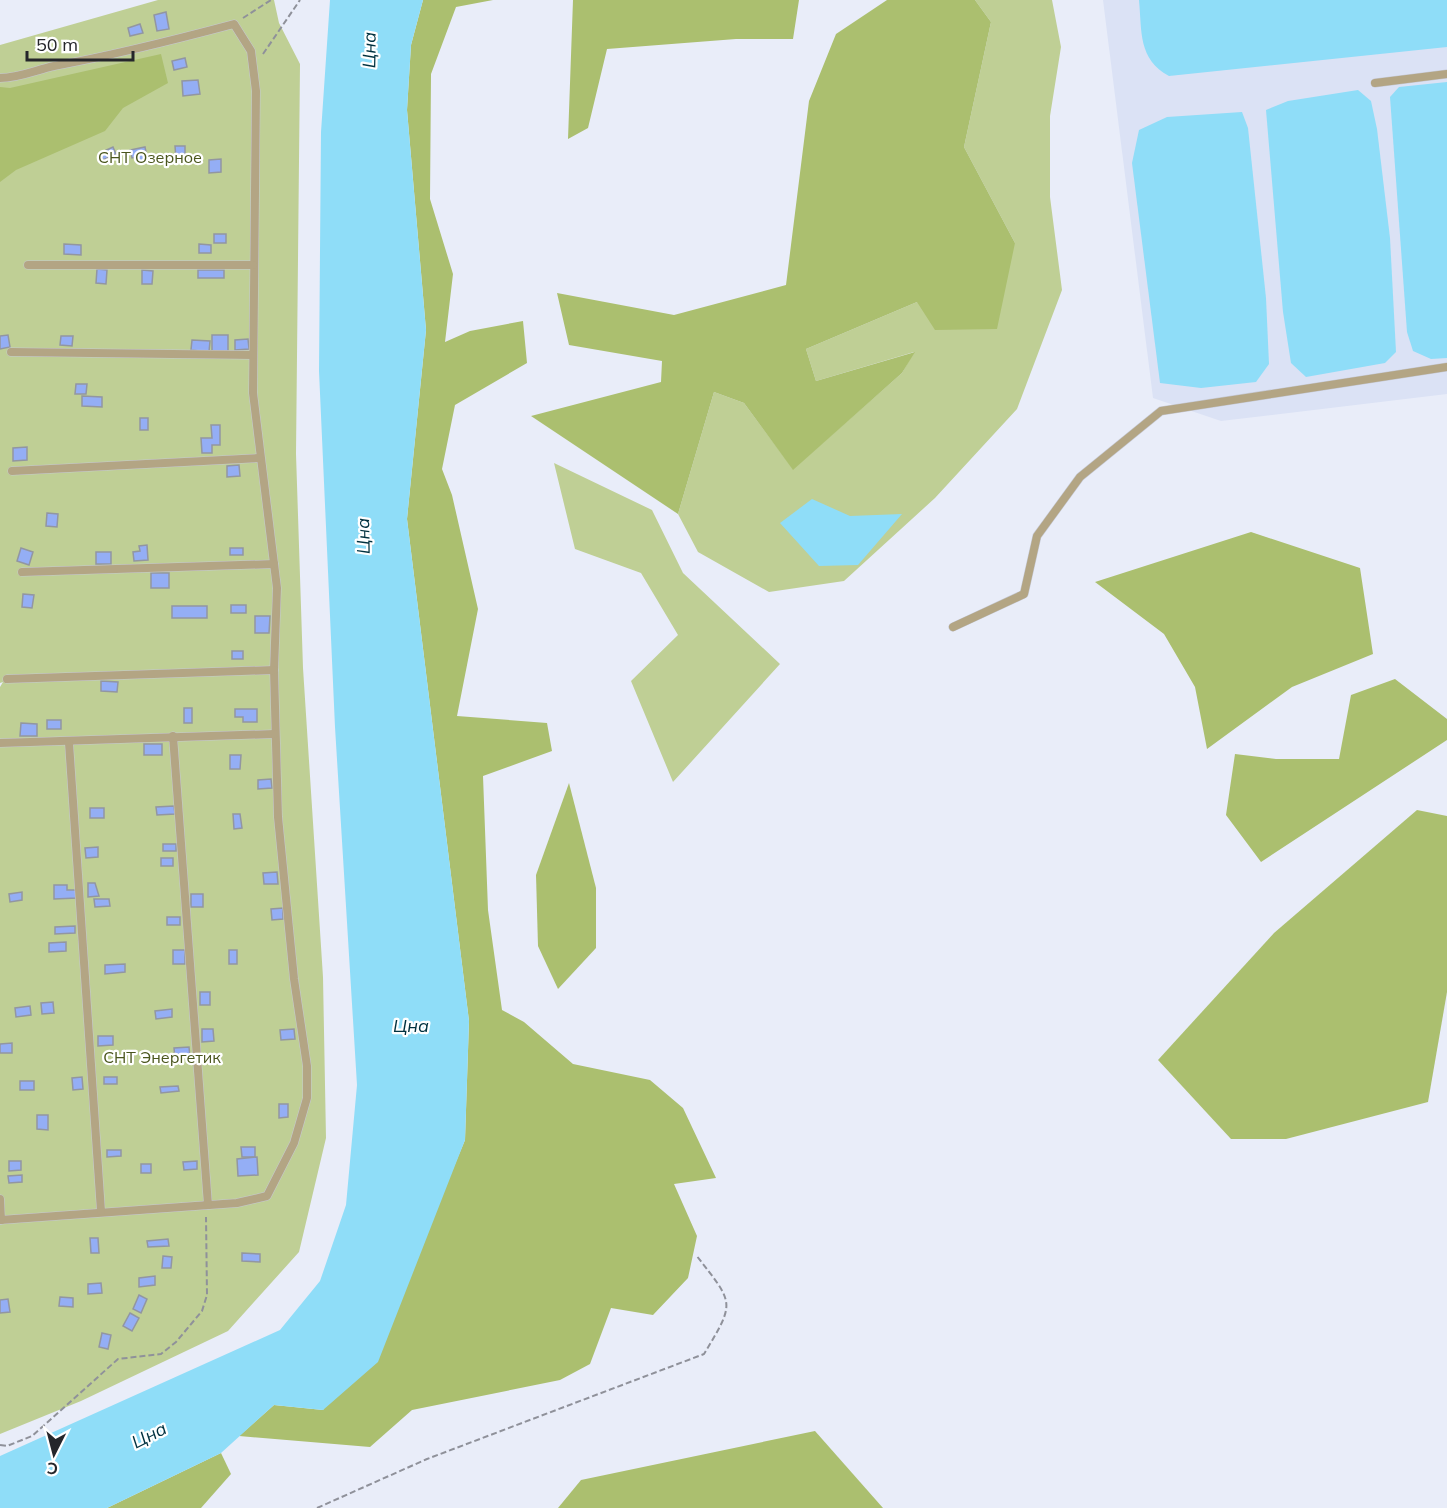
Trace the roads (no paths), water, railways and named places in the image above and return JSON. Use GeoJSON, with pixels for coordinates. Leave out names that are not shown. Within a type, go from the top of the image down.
{"type":"FeatureCollection","features":[{"type":"Feature","properties":{"kind":"lane"},"geometry":{"type":"LineString","coordinates":[[0,78],[12,78],[42,69],[137,50],[234,24],[251,51],[256,91],[253,393],[259,458],[277,588],[274,734],[278,816],[294,979],[307,1066],[306,1098],[294,1143],[267,1196],[237,1203],[1,1220],[0,1199]]}},
{"type":"Feature","properties":{"kind":"lane"},"geometry":{"type":"LineString","coordinates":[[1375,83],[1447,74]]}},
{"type":"Feature","properties":{"kind":"lane"},"geometry":{"type":"LineString","coordinates":[[28,265],[254,265]]}},
{"type":"Feature","properties":{"kind":"lane"},"geometry":{"type":"LineString","coordinates":[[10,352],[253,355]]}},
{"type":"Feature","properties":{"kind":"lane"},"geometry":{"type":"LineString","coordinates":[[953,627],[1024,594],[1037,536],[1080,477],[1161,411],[1447,367]]}},
{"type":"Feature","properties":{"kind":"lane"},"geometry":{"type":"LineString","coordinates":[[12,471],[259,458]]}},
{"type":"Feature","properties":{"kind":"lane"},"geometry":{"type":"LineString","coordinates":[[22,572],[273,564]]}},
{"type":"Feature","properties":{"kind":"lane"},"geometry":{"type":"LineString","coordinates":[[7,679],[274,670]]}},
{"type":"Feature","properties":{"kind":"lane"},"geometry":{"type":"LineString","coordinates":[[0,743],[69,742],[173,735],[274,734]]}},
{"type":"Feature","properties":{"kind":"lane"},"geometry":{"type":"LineString","coordinates":[[173,735],[208,1205]]}},
{"type":"Feature","properties":{"kind":"lane"},"geometry":{"type":"LineString","coordinates":[[69,742],[101,1211]]}},
{"type":"Feature","properties":{"kind":"water","name":"Цна"},"geometry":{"type":"Polygon","coordinates":[[[330,0],[423,0],[411,45],[407,110],[426,330],[407,519],[469,1021],[465,1140],[378,1362],[323,1410],[274,1405],[221,1453],[107,1508],[0,1508],[0,1456],[280,1330],[320,1281],[346,1205],[357,1085],[335,727],[319,371],[321,132],[330,0]]]}},
{"type":"Feature","properties":{"kind":"water"},"geometry":{"type":"Polygon","coordinates":[[[1139,0],[1447,0],[1447,47],[1169,76],[1159,69],[1147,53],[1142,34],[1139,0]]]}},
{"type":"Feature","properties":{"kind":"water"},"geometry":{"type":"Polygon","coordinates":[[[1447,82],[1447,358],[1431,359],[1413,351],[1407,332],[1390,97],[1399,87],[1447,82]]]}},
{"type":"Feature","properties":{"kind":"water"},"geometry":{"type":"Polygon","coordinates":[[[1358,90],[1371,101],[1377,129],[1390,238],[1396,352],[1385,363],[1306,377],[1291,363],[1283,312],[1266,110],[1288,101],[1358,90]]]}},
{"type":"Feature","properties":{"kind":"water"},"geometry":{"type":"Polygon","coordinates":[[[1242,112],[1248,128],[1266,298],[1269,364],[1256,382],[1201,388],[1160,383],[1132,163],[1139,130],[1167,117],[1242,112]]]}},
{"type":"Feature","properties":{"kind":"water"},"geometry":{"type":"Polygon","coordinates":[[[812,499],[850,516],[902,514],[858,565],[819,566],[780,523],[812,499]]]}},
{"type":"Feature","properties":{"kind":"park label","name":"СНТ Озерное"},"geometry":{"type":"Point","coordinates":[150,157]}},
{"type":"Feature","properties":{"kind":"park label","name":"СНТ Энергетик"},"geometry":{"type":"Point","coordinates":[162,1057]}}]}
